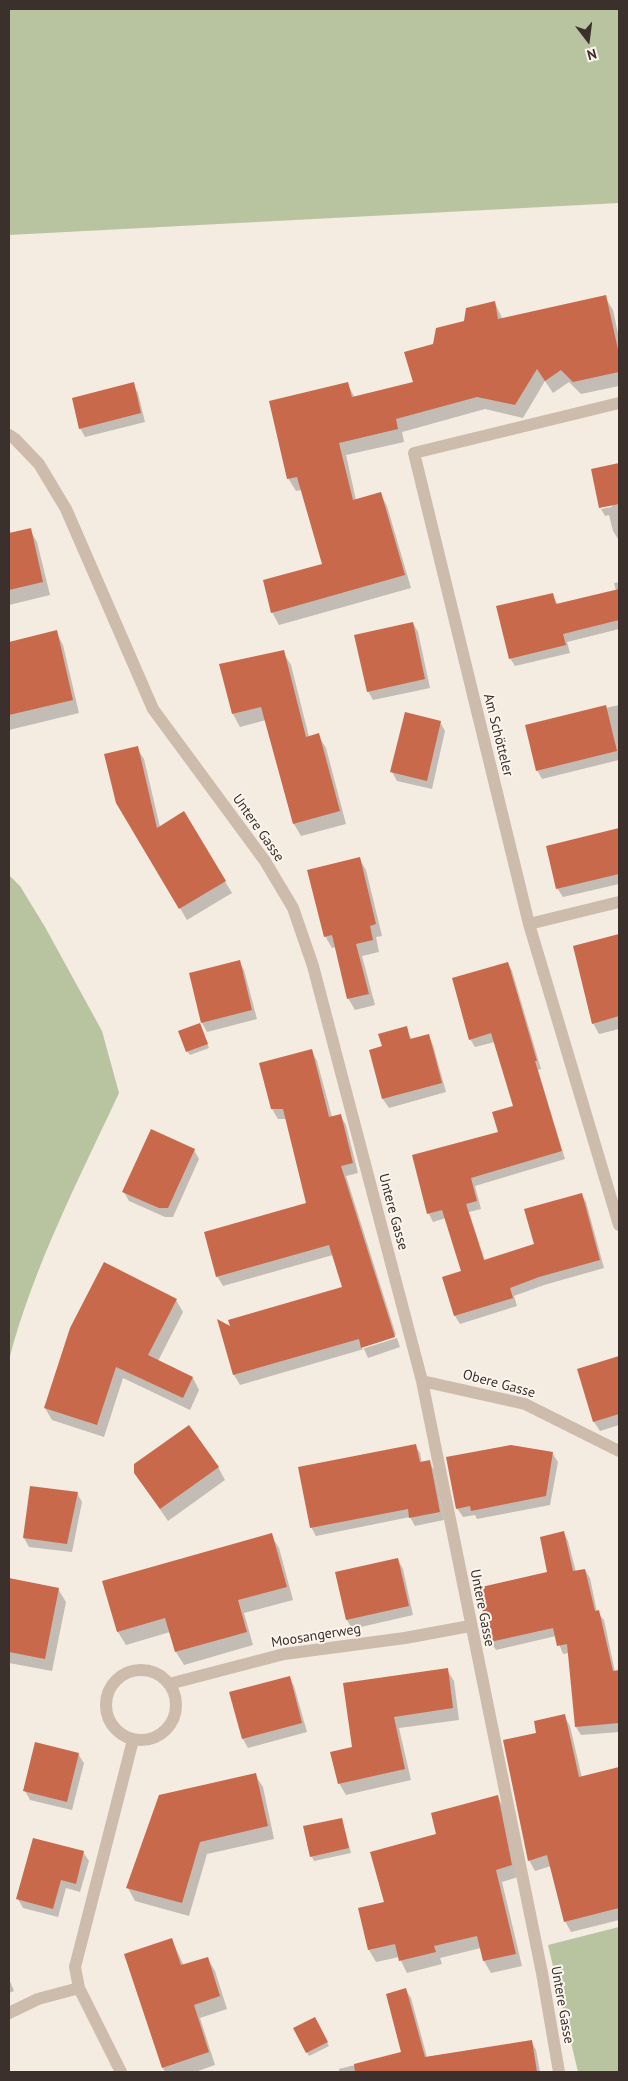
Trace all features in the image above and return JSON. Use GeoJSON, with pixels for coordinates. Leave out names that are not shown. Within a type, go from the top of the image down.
{"type":"FeatureCollection","features":[{"type":"Feature","properties":{"kind":"street","name":"Am Schötteler"},"geometry":{"type":"LineString","coordinates":[[619,404],[414,453],[529,924],[619,1225]]}},
{"type":"Feature","properties":{"kind":"street","name":"Untere Gasse"},"geometry":{"type":"LineString","coordinates":[[9,436],[15,439],[39,464],[66,509],[153,709],[265,862],[293,908],[316,977],[422,1381],[470,1626],[542,1973],[559,2072]]}},
{"type":"Feature","properties":{"kind":"street"},"geometry":{"type":"LineString","coordinates":[[529,924],[619,902]]}},
{"type":"Feature","properties":{"kind":"street","name":"Obere Gasse"},"geometry":{"type":"LineString","coordinates":[[422,1381],[525,1404],[619,1451]]}},
{"type":"Feature","properties":{"kind":"street","name":"Moosangerweg"},"geometry":{"type":"LineString","coordinates":[[169,1684],[284,1654],[405,1638],[470,1626]]}},
{"type":"Feature","properties":{"kind":"street"},"geometry":{"type":"LineString","coordinates":[[138,1670],[150,1671],[161,1676],[169,1684],[174,1695],[176,1708],[173,1719],[167,1729],[151,1739],[133,1740],[114,1730],[108,1721],[106,1700],[109,1688],[117,1679],[127,1673],[138,1670]]}},
{"type":"Feature","properties":{"kind":"street"},"geometry":{"type":"LineString","coordinates":[[121,2072],[79,1988],[74,1967],[133,1740]]}},
{"type":"Feature","properties":{"kind":"street"},"geometry":{"type":"LineString","coordinates":[[9,2013],[38,1999],[79,1988]]}},
{"type":"Feature","properties":{"kind":"green space"},"geometry":{"type":"Polygon","coordinates":[[[9,9],[619,9],[619,203],[9,235],[9,9]]]}},
{"type":"Feature","properties":{"kind":"green space"},"geometry":{"type":"Polygon","coordinates":[[[9,875],[20,886],[45,927],[102,1031],[119,1093],[44,1257],[19,1325],[9,1360],[9,875]]]}},
{"type":"Feature","properties":{"kind":"green space"},"geometry":{"type":"Polygon","coordinates":[[[619,1927],[619,2072],[578,2072],[548,1945],[619,1927]]]}},
{"type":"Feature","properties":{"kind":"building"},"geometry":{"type":"Polygon","coordinates":[[[606,295],[619,354],[619,372],[573,382],[561,370],[545,381],[537,369],[515,405],[477,397],[396,419],[398,429],[339,443],[353,500],[381,492],[405,575],[271,613],[263,580],[322,564],[297,477],[287,479],[269,401],[348,382],[352,397],[413,382],[404,352],[433,344],[436,328],[464,321],[466,308],[495,301],[498,319],[606,295]]]}},
{"type":"Feature","properties":{"kind":"building"},"geometry":{"type":"Polygon","coordinates":[[[134,382],[141,413],[79,429],[72,398],[134,382]]]}},
{"type":"Feature","properties":{"kind":"building"},"geometry":{"type":"Polygon","coordinates":[[[619,463],[619,504],[599,508],[591,469],[619,463]]]}},
{"type":"Feature","properties":{"kind":"building"},"geometry":{"type":"Polygon","coordinates":[[[31,528],[43,582],[9,590],[9,533],[31,528]]]}},
{"type":"Feature","properties":{"kind":"building"},"geometry":{"type":"Polygon","coordinates":[[[619,589],[619,620],[563,634],[566,645],[509,659],[496,606],[553,593],[556,604],[619,589]]]}},
{"type":"Feature","properties":{"kind":"building"},"geometry":{"type":"Polygon","coordinates":[[[413,622],[425,679],[367,692],[354,635],[413,622]]]}},
{"type":"Feature","properties":{"kind":"building"},"geometry":{"type":"Polygon","coordinates":[[[57,630],[73,700],[9,715],[9,642],[57,630]]]}},
{"type":"Feature","properties":{"kind":"building"},"geometry":{"type":"Polygon","coordinates":[[[284,650],[306,737],[319,733],[340,811],[293,824],[261,707],[232,714],[219,664],[284,650]]]}},
{"type":"Feature","properties":{"kind":"building"},"geometry":{"type":"Polygon","coordinates":[[[606,705],[617,751],[536,771],[525,725],[606,705]]]}},
{"type":"Feature","properties":{"kind":"building"},"geometry":{"type":"Polygon","coordinates":[[[405,712],[441,721],[427,781],[390,772],[405,712]]]}},
{"type":"Feature","properties":{"kind":"building"},"geometry":{"type":"Polygon","coordinates":[[[138,746],[157,828],[184,811],[226,881],[179,909],[116,803],[104,754],[138,746]]]}},
{"type":"Feature","properties":{"kind":"building"},"geometry":{"type":"Polygon","coordinates":[[[619,828],[619,874],[556,889],[546,846],[619,828]]]}},
{"type":"Feature","properties":{"kind":"building"},"geometry":{"type":"Polygon","coordinates":[[[360,857],[376,924],[370,926],[373,940],[356,944],[369,994],[347,999],[332,935],[324,937],[307,870],[360,857]]]}},
{"type":"Feature","properties":{"kind":"building"},"geometry":{"type":"Polygon","coordinates":[[[619,934],[619,1016],[592,1024],[573,946],[619,934]]]}},
{"type":"Feature","properties":{"kind":"building"},"geometry":{"type":"Polygon","coordinates":[[[240,960],[252,1010],[201,1023],[189,973],[240,960]]]}},
{"type":"Feature","properties":{"kind":"building"},"geometry":{"type":"Polygon","coordinates":[[[508,962],[562,1151],[471,1178],[477,1201],[466,1204],[484,1260],[534,1244],[524,1209],[582,1193],[600,1260],[539,1277],[510,1288],[513,1298],[454,1316],[442,1277],[461,1271],[442,1210],[427,1214],[412,1155],[498,1132],[492,1112],[513,1106],[491,1033],[469,1040],[452,978],[508,962]]]}},
{"type":"Feature","properties":{"kind":"building"},"geometry":{"type":"Polygon","coordinates":[[[200,1023],[208,1044],[186,1052],[178,1031],[200,1023]]]}},
{"type":"Feature","properties":{"kind":"building"},"geometry":{"type":"Polygon","coordinates":[[[407,1026],[410,1039],[429,1034],[442,1083],[382,1099],[369,1050],[382,1046],[378,1034],[407,1026]]]}},
{"type":"Feature","properties":{"kind":"building"},"geometry":{"type":"Polygon","coordinates":[[[312,1049],[329,1117],[341,1114],[353,1163],[341,1166],[395,1337],[361,1348],[359,1339],[233,1375],[217,1319],[230,1326],[228,1320],[342,1287],[329,1245],[216,1277],[204,1232],[306,1203],[283,1109],[271,1109],[259,1063],[312,1049]]]}},
{"type":"Feature","properties":{"kind":"building"},"geometry":{"type":"Polygon","coordinates":[[[151,1129],[195,1149],[168,1208],[159,1208],[122,1192],[151,1129]]]}},
{"type":"Feature","properties":{"kind":"building"},"geometry":{"type":"Polygon","coordinates":[[[104,1262],[177,1299],[148,1355],[193,1377],[183,1398],[116,1367],[97,1425],[44,1408],[70,1328],[104,1262]]]}},
{"type":"Feature","properties":{"kind":"building"},"geometry":{"type":"Polygon","coordinates":[[[619,1356],[619,1414],[593,1422],[577,1369],[619,1356]]]}},
{"type":"Feature","properties":{"kind":"building"},"geometry":{"type":"Polygon","coordinates":[[[189,1425],[219,1467],[160,1509],[134,1473],[134,1464],[189,1425]]]}},
{"type":"Feature","properties":{"kind":"building"},"geometry":{"type":"Polygon","coordinates":[[[416,1444],[420,1462],[430,1460],[440,1512],[409,1518],[408,1509],[310,1528],[298,1467],[416,1444]]]}},
{"type":"Feature","properties":{"kind":"building"},"geometry":{"type":"Polygon","coordinates":[[[511,1445],[553,1452],[546,1496],[471,1511],[470,1506],[456,1509],[446,1457],[511,1445]]]}},
{"type":"Feature","properties":{"kind":"building"},"geometry":{"type":"Polygon","coordinates":[[[30,1486],[78,1492],[67,1544],[23,1538],[30,1486]]]}},
{"type":"Feature","properties":{"kind":"building"},"geometry":{"type":"Polygon","coordinates":[[[564,1531],[573,1571],[585,1569],[595,1611],[599,1610],[613,1671],[619,1670],[619,1723],[575,1727],[567,1644],[557,1646],[553,1628],[490,1642],[477,1588],[547,1572],[540,1537],[564,1531]]]}},
{"type":"Feature","properties":{"kind":"building"},"geometry":{"type":"Polygon","coordinates":[[[272,1533],[287,1587],[238,1600],[247,1632],[175,1652],[165,1618],[117,1632],[102,1581],[272,1533]]]}},
{"type":"Feature","properties":{"kind":"building"},"geometry":{"type":"Polygon","coordinates":[[[398,1558],[409,1606],[346,1620],[335,1572],[398,1558]]]}},
{"type":"Feature","properties":{"kind":"building"},"geometry":{"type":"Polygon","coordinates":[[[9,1578],[59,1588],[45,1659],[9,1652],[9,1578]]]}},
{"type":"Feature","properties":{"kind":"building"},"geometry":{"type":"Polygon","coordinates":[[[448,1668],[453,1708],[394,1717],[405,1769],[338,1784],[330,1752],[352,1747],[343,1683],[448,1668]]]}},
{"type":"Feature","properties":{"kind":"building"},"geometry":{"type":"Polygon","coordinates":[[[290,1676],[302,1723],[242,1739],[229,1692],[290,1676]]]}},
{"type":"Feature","properties":{"kind":"building"},"geometry":{"type":"Polygon","coordinates":[[[565,1714],[579,1777],[619,1767],[619,1908],[564,1922],[547,1855],[528,1861],[503,1740],[536,1733],[534,1721],[565,1714]]]}},
{"type":"Feature","properties":{"kind":"building"},"geometry":{"type":"Polygon","coordinates":[[[35,1742],[79,1753],[67,1802],[23,1791],[35,1742]]]}},
{"type":"Feature","properties":{"kind":"building"},"geometry":{"type":"Polygon","coordinates":[[[256,1773],[268,1826],[200,1842],[182,1903],[126,1888],[159,1795],[256,1773]]]}},
{"type":"Feature","properties":{"kind":"building"},"geometry":{"type":"Polygon","coordinates":[[[498,1795],[512,1865],[496,1870],[516,1954],[483,1961],[477,1936],[434,1946],[436,1952],[399,1961],[395,1944],[368,1950],[358,1908],[384,1902],[370,1852],[436,1834],[431,1813],[498,1795]]]}},
{"type":"Feature","properties":{"kind":"building"},"geometry":{"type":"Polygon","coordinates":[[[342,1818],[349,1848],[310,1857],[303,1826],[342,1818]]]}},
{"type":"Feature","properties":{"kind":"building"},"geometry":{"type":"Polygon","coordinates":[[[33,1838],[84,1851],[76,1884],[61,1880],[53,1909],[16,1899],[33,1838]]]}},
{"type":"Feature","properties":{"kind":"building"},"geometry":{"type":"Polygon","coordinates":[[[172,1938],[181,1965],[208,1957],[220,1996],[194,2005],[209,2052],[162,2068],[124,1954],[172,1938]]]}},
{"type":"Feature","properties":{"kind":"building"},"geometry":{"type":"Polygon","coordinates":[[[406,1988],[425,2057],[532,2040],[537,2072],[355,2072],[354,2064],[401,2052],[386,1994],[406,1988]]]}},
{"type":"Feature","properties":{"kind":"building"},"geometry":{"type":"Polygon","coordinates":[[[315,2017],[328,2042],[306,2053],[293,2028],[315,2017]]]}}]}
